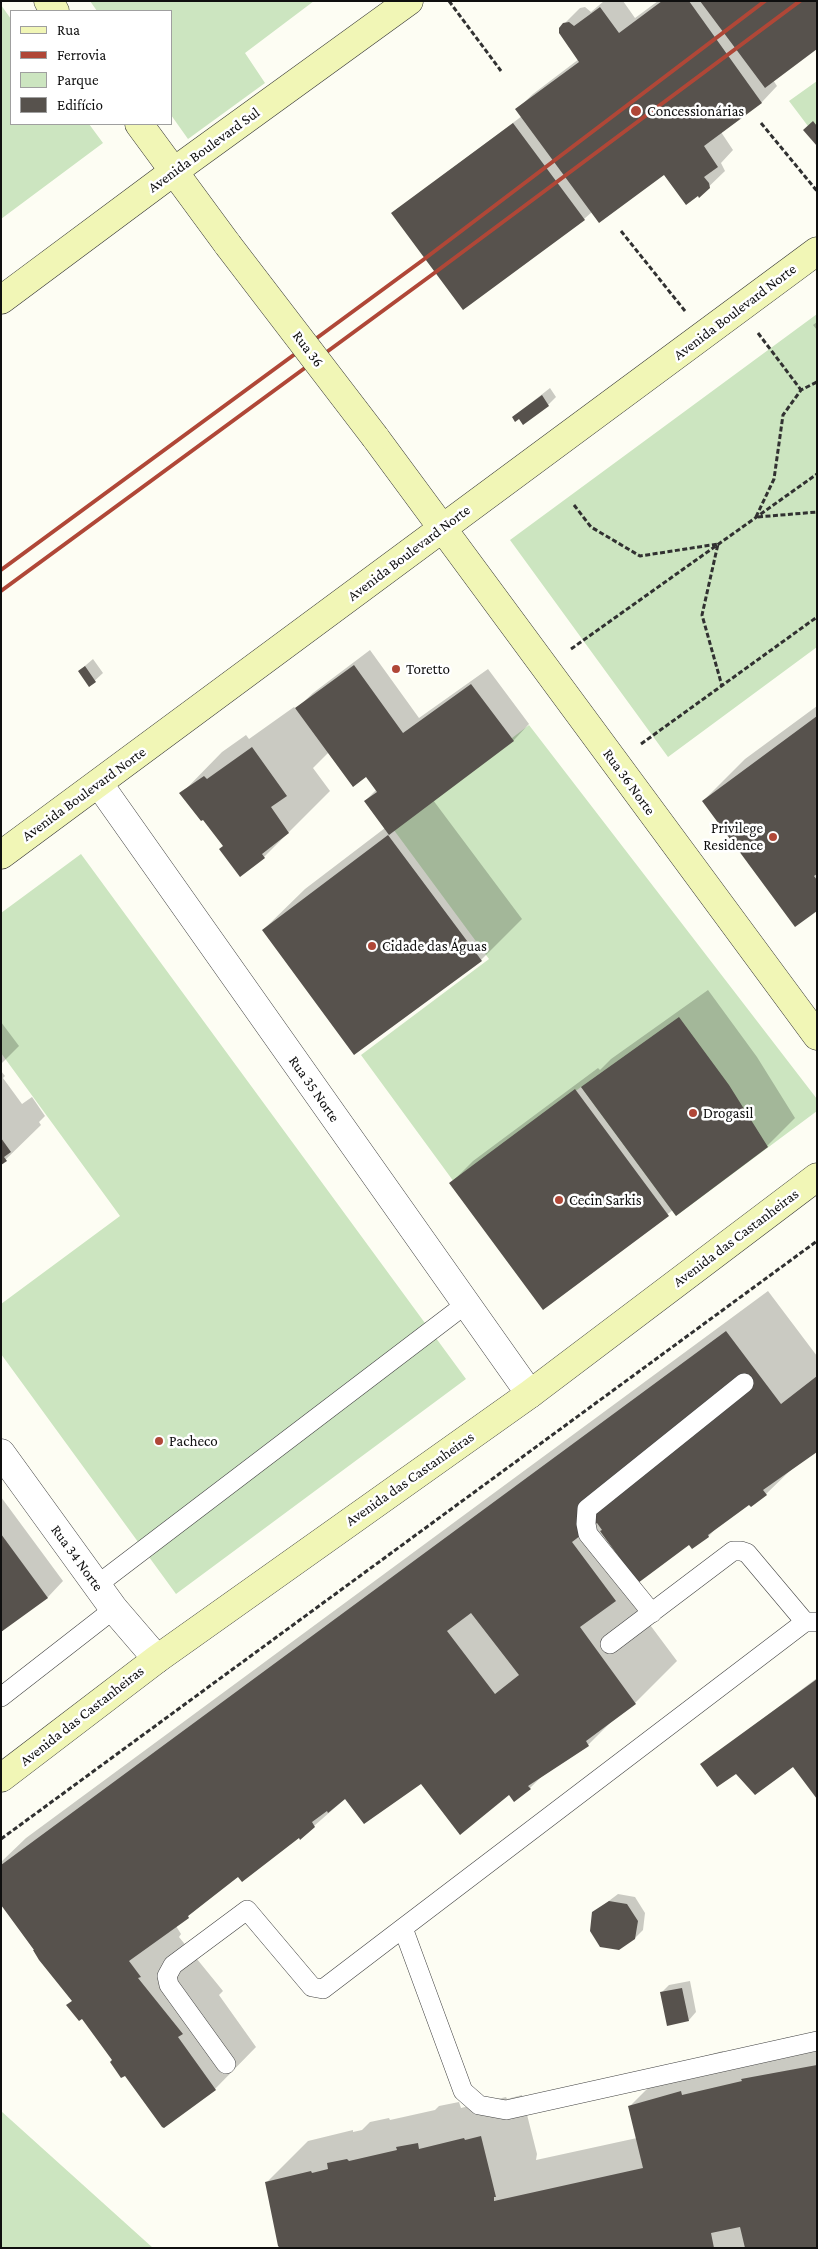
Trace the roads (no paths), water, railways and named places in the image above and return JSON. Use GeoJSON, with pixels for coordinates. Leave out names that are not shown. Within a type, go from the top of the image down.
{"type":"FeatureCollection","features":[{"type":"Feature","properties":{"kind":"street","name":"Avenida Boulevard Sul"},"geometry":{"type":"LineString","coordinates":[[1,300],[173,172],[409,1]]}},
{"type":"Feature","properties":{"kind":"street","name":"Rua 36"},"geometry":{"type":"LineString","coordinates":[[139,125],[442,528]]}},
{"type":"Feature","properties":{"kind":"street","name":"Avenida Boulevard Norte"},"geometry":{"type":"LineString","coordinates":[[1,855],[817,250]]}},
{"type":"Feature","properties":{"kind":"street","name":"Rua 36 Norte"},"geometry":{"type":"LineString","coordinates":[[442,528],[817,1036]]}},
{"type":"Feature","properties":{"kind":"street","name":"Rua 35 Norte"},"geometry":{"type":"LineString","coordinates":[[99,784],[530,1394]]}},
{"type":"Feature","properties":{"kind":"street","name":"Avenida das Castanheiras"},"geometry":{"type":"LineString","coordinates":[[1,1778],[157,1659],[530,1394],[817,1177]]}},
{"type":"Feature","properties":{"kind":"street","name":"Rua 34 Norte"},"geometry":{"type":"LineString","coordinates":[[1,1454],[114,1609],[157,1659]]}},
{"type":"Feature","properties":{"kind":"lane"},"geometry":{"type":"LineString","coordinates":[[97,1586],[466,1304]]}},
{"type":"Feature","properties":{"kind":"lane"},"geometry":{"type":"LineString","coordinates":[[652,1612],[588,1534],[586,1524],[587,1509],[744,1383]]}},
{"type":"Feature","properties":{"kind":"lane"},"geometry":{"type":"LineString","coordinates":[[226,2064],[169,1984],[167,1976],[173,1964],[247,1910],[312,1987],[323,1989],[811,1622],[747,1554],[741,1551],[733,1551],[610,1644]]}},
{"type":"Feature","properties":{"kind":"lane"},"geometry":{"type":"LineString","coordinates":[[1,1697],[114,1609]]}},
{"type":"Feature","properties":{"kind":"lane"},"geometry":{"type":"LineString","coordinates":[[403,1928],[463,2091],[479,2105],[506,2110],[520,2108],[817,2041]]}},
{"type":"Feature","properties":{"kind":"railway"},"geometry":{"type":"LineString","coordinates":[[1,570],[423,260],[765,1]]}},
{"type":"Feature","properties":{"kind":"railway"},"geometry":{"type":"LineString","coordinates":[[1,591],[433,274],[800,1]]}},
{"type":"Feature","properties":{"kind":"place","name":"Concessionárias"},"geometry":{"type":"Point","coordinates":[636,111]}},
{"type":"Feature","properties":{"kind":"place","name":"Toretto"},"geometry":{"type":"Point","coordinates":[396,669]}},
{"type":"Feature","properties":{"kind":"place","name":"Privilege Residence"},"geometry":{"type":"Point","coordinates":[773,837]}},
{"type":"Feature","properties":{"kind":"place","name":"Cidade das Águas"},"geometry":{"type":"Point","coordinates":[372,946]}},
{"type":"Feature","properties":{"kind":"place","name":"Drogasil"},"geometry":{"type":"Point","coordinates":[693,1113]}},
{"type":"Feature","properties":{"kind":"place","name":"Cecin Sarkis"},"geometry":{"type":"Point","coordinates":[559,1200]}},
{"type":"Feature","properties":{"kind":"place","name":"Pacheco"},"geometry":{"type":"Point","coordinates":[159,1441]}}]}
